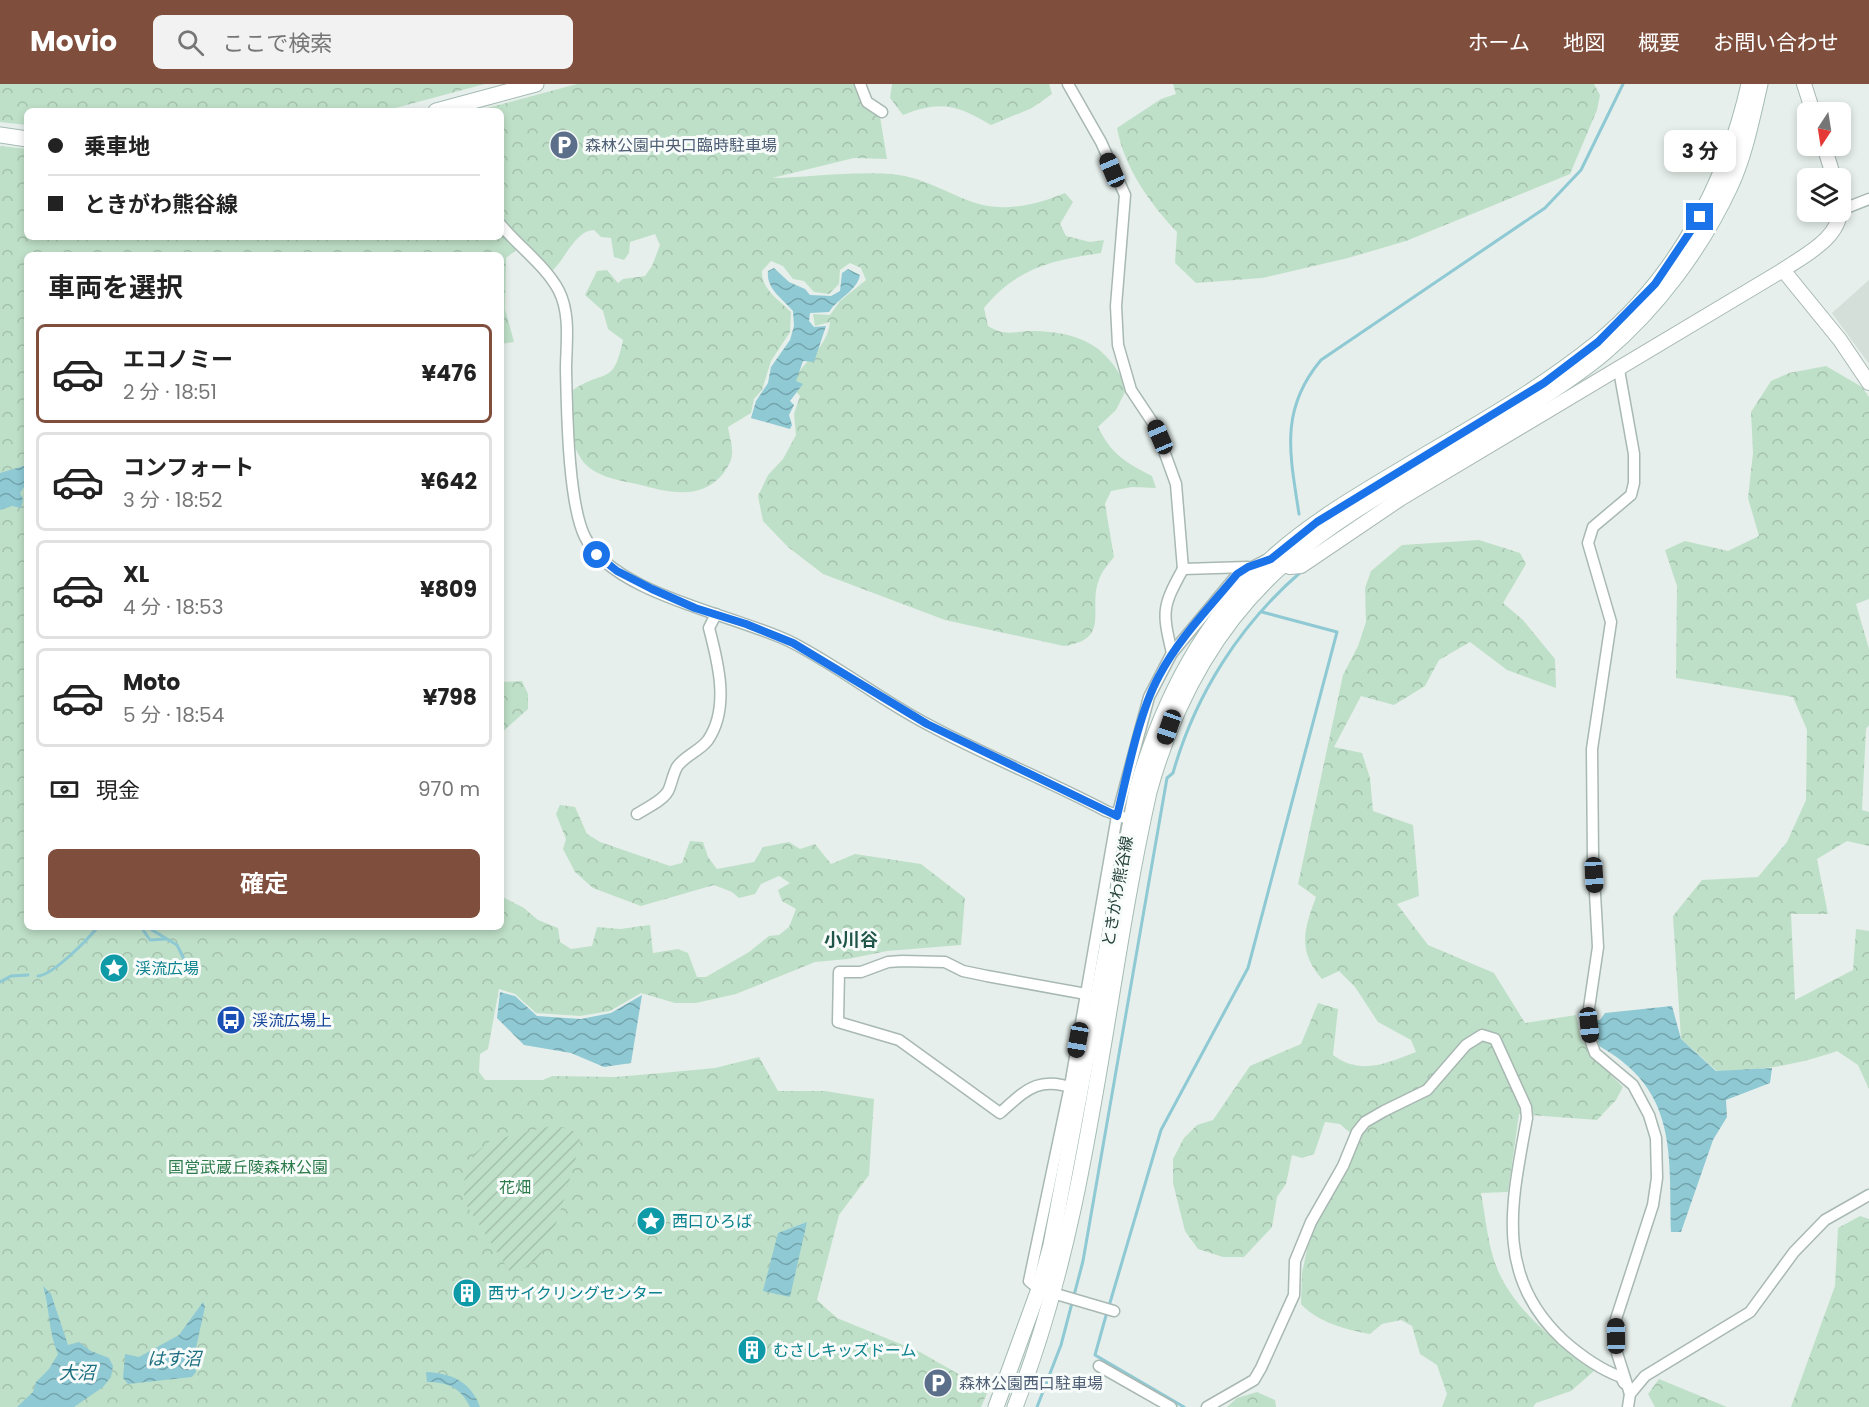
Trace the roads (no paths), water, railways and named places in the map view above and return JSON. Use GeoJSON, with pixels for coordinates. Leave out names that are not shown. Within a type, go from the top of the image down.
{"type":"FeatureCollection","features":[{"type":"Feature","properties":{"kind":"main road"},"geometry":{"type":"LineString","coordinates":[[449,108],[536,84]]}},
{"type":"Feature","properties":{"kind":"main road","name":"ときがわ熊谷線"},"geometry":{"type":"LineString","coordinates":[[996,1407],[1039,1289],[1051,1245],[1076,1089],[1130,820],[1158,759],[1169,727],[1193,678],[1230,621],[1284,558],[1299,535],[1364,491],[1544,383],[1598,342],[1625,318],[1655,284],[1709,202],[1733,141],[1749,84]]}},
{"type":"Feature","properties":{"kind":"main road","name":"ときがわ熊谷線"},"geometry":{"type":"LineString","coordinates":[[1284,558],[1558,387],[1604,353],[1640,318],[1671,283],[1700,240],[1731,185],[1749,134],[1760,84]]}},
{"type":"Feature","properties":{"kind":"main road"},"geometry":{"type":"LineString","coordinates":[[0,135],[24,139]]}},
{"type":"Feature","properties":{"kind":"main road","name":"ときがわ熊谷線"},"geometry":{"type":"LineString","coordinates":[[1015,1407],[1037,1350],[1066,1247],[1130,820]]}},
{"type":"Feature","properties":{"kind":"street"},"geometry":{"type":"LineString","coordinates":[[860,84],[867,102],[882,112]]}},
{"type":"Feature","properties":{"kind":"street"},"geometry":{"type":"LineString","coordinates":[[1068,84],[1101,142],[1125,195],[1116,306],[1118,345],[1131,390],[1155,426],[1176,484],[1183,568],[1167,598],[1164,617],[1172,653]]}},
{"type":"Feature","properties":{"kind":"street"},"geometry":{"type":"LineString","coordinates":[[1804,84],[1810,102]]}},
{"type":"Feature","properties":{"kind":"street"},"geometry":{"type":"LineString","coordinates":[[1851,205],[1869,199]]}},
{"type":"Feature","properties":{"kind":"street"},"geometry":{"type":"LineString","coordinates":[[1183,568],[1248,567],[1284,558],[1301,566],[1391,506],[1783,270],[1817,247],[1831,233],[1836,222]]}},
{"type":"Feature","properties":{"kind":"street"},"geometry":{"type":"LineString","coordinates":[[504,228],[550,276],[563,301],[567,328],[566,372],[576,511],[585,538],[602,560],[617,571],[695,608],[793,643],[927,724],[1130,820]]}},
{"type":"Feature","properties":{"kind":"street"},"geometry":{"type":"LineString","coordinates":[[1783,270],[1840,340],[1869,383]]}},
{"type":"Feature","properties":{"kind":"street"},"geometry":{"type":"LineString","coordinates":[[1619,369],[1634,454],[1634,483],[1631,495],[1593,527],[1588,543],[1611,622],[1592,749],[1593,858],[1598,947],[1588,1008],[1591,1042],[1595,1053],[1633,1085],[1649,1115],[1656,1138],[1657,1178],[1653,1205],[1616,1318],[1617,1353],[1630,1394],[1628,1407]]}},
{"type":"Feature","properties":{"kind":"street"},"geometry":{"type":"LineString","coordinates":[[1086,994],[987,976],[963,970],[945,962],[895,962],[861,972],[839,972],[838,1022],[899,1040],[1000,1113],[1031,1086],[1045,1083],[1076,1089],[1086,994],[1130,820],[1149,697],[1172,653],[1237,574],[1248,567]]}},
{"type":"Feature","properties":{"kind":"street"},"geometry":{"type":"LineString","coordinates":[[637,814],[668,792],[678,766],[702,748],[714,728],[718,713],[720,681],[719,664],[709,628],[716,614]]}},
{"type":"Feature","properties":{"kind":"street"},"geometry":{"type":"LineString","coordinates":[[1207,1407],[1254,1380],[1261,1368],[1294,1295],[1296,1261],[1303,1242],[1357,1132],[1365,1122],[1427,1090],[1466,1045],[1482,1035],[1495,1039],[1526,1107],[1527,1118],[1513,1212],[1517,1269],[1523,1289],[1555,1332],[1578,1353],[1621,1377],[1630,1394]]}},
{"type":"Feature","properties":{"kind":"street"},"geometry":{"type":"LineString","coordinates":[[1630,1394],[1645,1376],[1750,1312],[1794,1252],[1825,1220],[1869,1195]]}},
{"type":"Feature","properties":{"kind":"street"},"geometry":{"type":"LineString","coordinates":[[1039,1289],[1114,1311]]}},
{"type":"Feature","properties":{"kind":"street"},"geometry":{"type":"LineString","coordinates":[[1099,1366],[1171,1407]]}},
{"type":"Feature","properties":{"kind":"water"},"geometry":{"type":"Polygon","coordinates":[[[774,268],[789,282],[805,289],[810,295],[831,296],[840,291],[842,273],[848,269],[860,275],[855,286],[829,312],[810,313],[809,321],[814,327],[826,326],[814,362],[803,361],[796,381],[803,384],[790,401],[794,405],[789,415],[792,425],[790,429],[751,418],[756,401],[768,383],[771,367],[790,340],[794,326],[793,311],[770,283],[768,271],[774,268]]]}},
{"type":"Feature","properties":{"kind":"water"},"geometry":{"type":"Polygon","coordinates":[[[24,466],[24,487],[20,493],[23,499],[21,508],[12,506],[0,510],[0,473],[24,466]]]}},
{"type":"Feature","properties":{"kind":"water"},"geometry":{"type":"Polygon","coordinates":[[[500,992],[515,996],[537,1016],[581,1019],[611,1013],[642,995],[631,1063],[604,1067],[571,1053],[524,1045],[497,1018],[500,992]]]}},
{"type":"Feature","properties":{"kind":"water"},"geometry":{"type":"Polygon","coordinates":[[[1672,1006],[1681,1039],[1716,1071],[1772,1068],[1770,1083],[1726,1100],[1727,1117],[1713,1140],[1681,1232],[1671,1232],[1668,1150],[1664,1126],[1656,1103],[1643,1083],[1625,1063],[1599,1046],[1595,1020],[1600,1020],[1605,1013],[1672,1006]]]}},
{"type":"Feature","properties":{"kind":"water"},"geometry":{"type":"Polygon","coordinates":[[[807,1222],[790,1297],[763,1291],[778,1233],[807,1222]]]}},
{"type":"Feature","properties":{"kind":"water","name":"大沼"},"geometry":{"type":"Polygon","coordinates":[[[43,1286],[51,1294],[68,1345],[79,1342],[91,1351],[109,1358],[113,1366],[111,1377],[103,1387],[74,1407],[17,1407],[33,1392],[36,1382],[49,1369],[58,1354],[52,1337],[43,1286]]]}},
{"type":"Feature","properties":{"kind":"water","name":"はす沼"},"geometry":{"type":"Polygon","coordinates":[[[203,1302],[205,1307],[194,1357],[196,1372],[192,1377],[128,1384],[123,1378],[125,1354],[139,1357],[179,1335],[203,1302]]]}},
{"type":"Feature","properties":{"kind":"water"},"geometry":{"type":"Polygon","coordinates":[[[426,1372],[444,1374],[459,1380],[471,1391],[480,1407],[470,1407],[453,1387],[427,1382],[426,1372]]]}},
{"type":"Feature","properties":{"kind":"waterway"},"geometry":{"type":"LineString","coordinates":[[1299,514],[1291,452],[1293,415],[1308,379],[1321,360],[1545,208],[1581,170],[1623,84]]}},
{"type":"Feature","properties":{"kind":"waterway"},"geometry":{"type":"LineString","coordinates":[[1037,1407],[1061,1345],[1083,1261],[1167,778],[1173,773],[1194,716],[1222,663],[1259,614],[1302,571]]}},
{"type":"Feature","properties":{"kind":"waterway"},"geometry":{"type":"LineString","coordinates":[[1109,1306],[1161,1130],[1248,968],[1337,632],[1262,612]]}},
{"type":"Feature","properties":{"kind":"waterway"},"geometry":{"type":"LineString","coordinates":[[38,976],[61,963],[95,930]]}},
{"type":"Feature","properties":{"kind":"waterway"},"geometry":{"type":"LineString","coordinates":[[143,930],[150,940],[166,939]]}},
{"type":"Feature","properties":{"kind":"waterway"},"geometry":{"type":"LineString","coordinates":[[152,930],[177,945],[184,959],[198,969]]}},
{"type":"Feature","properties":{"kind":"waterway"},"geometry":{"type":"LineString","coordinates":[[0,982],[11,976],[28,975]]}},
{"type":"Feature","properties":{"kind":"waterway"},"geometry":{"type":"LineString","coordinates":[[1107,1312],[1095,1355],[1184,1407]]}},
{"type":"Feature","properties":{"kind":"place","name":"森林公園中央口臨時駐車場"},"geometry":{"type":"Point","coordinates":[564,145]}},
{"type":"Feature","properties":{"kind":"place","name":"渓流広場"},"geometry":{"type":"Point","coordinates":[114,968]}},
{"type":"Feature","properties":{"kind":"place","name":"渓流広場上"},"geometry":{"type":"Point","coordinates":[231,1020]}},
{"type":"Feature","properties":{"kind":"place","name":"西口ひろば"},"geometry":{"type":"Point","coordinates":[651,1221]}},
{"type":"Feature","properties":{"kind":"place","name":"西サイクリングセンター"},"geometry":{"type":"Point","coordinates":[467,1293]}},
{"type":"Feature","properties":{"kind":"place","name":"むさしキッズドーム"},"geometry":{"type":"Point","coordinates":[752,1350]}},
{"type":"Feature","properties":{"kind":"place","name":"森林公園西口駐車場"},"geometry":{"type":"Point","coordinates":[938,1383]}},
{"type":"Feature","properties":{"kind":"district","name":"小川谷"},"geometry":{"type":"Point","coordinates":[851,940]}},
{"type":"Feature","properties":{"kind":"park label","name":"国営武蔵丘陵森林公園"},"geometry":{"type":"Point","coordinates":[248,1167]}},
{"type":"Feature","properties":{"kind":"park label","name":"花畑"},"geometry":{"type":"Point","coordinates":[515,1187]}}]}
